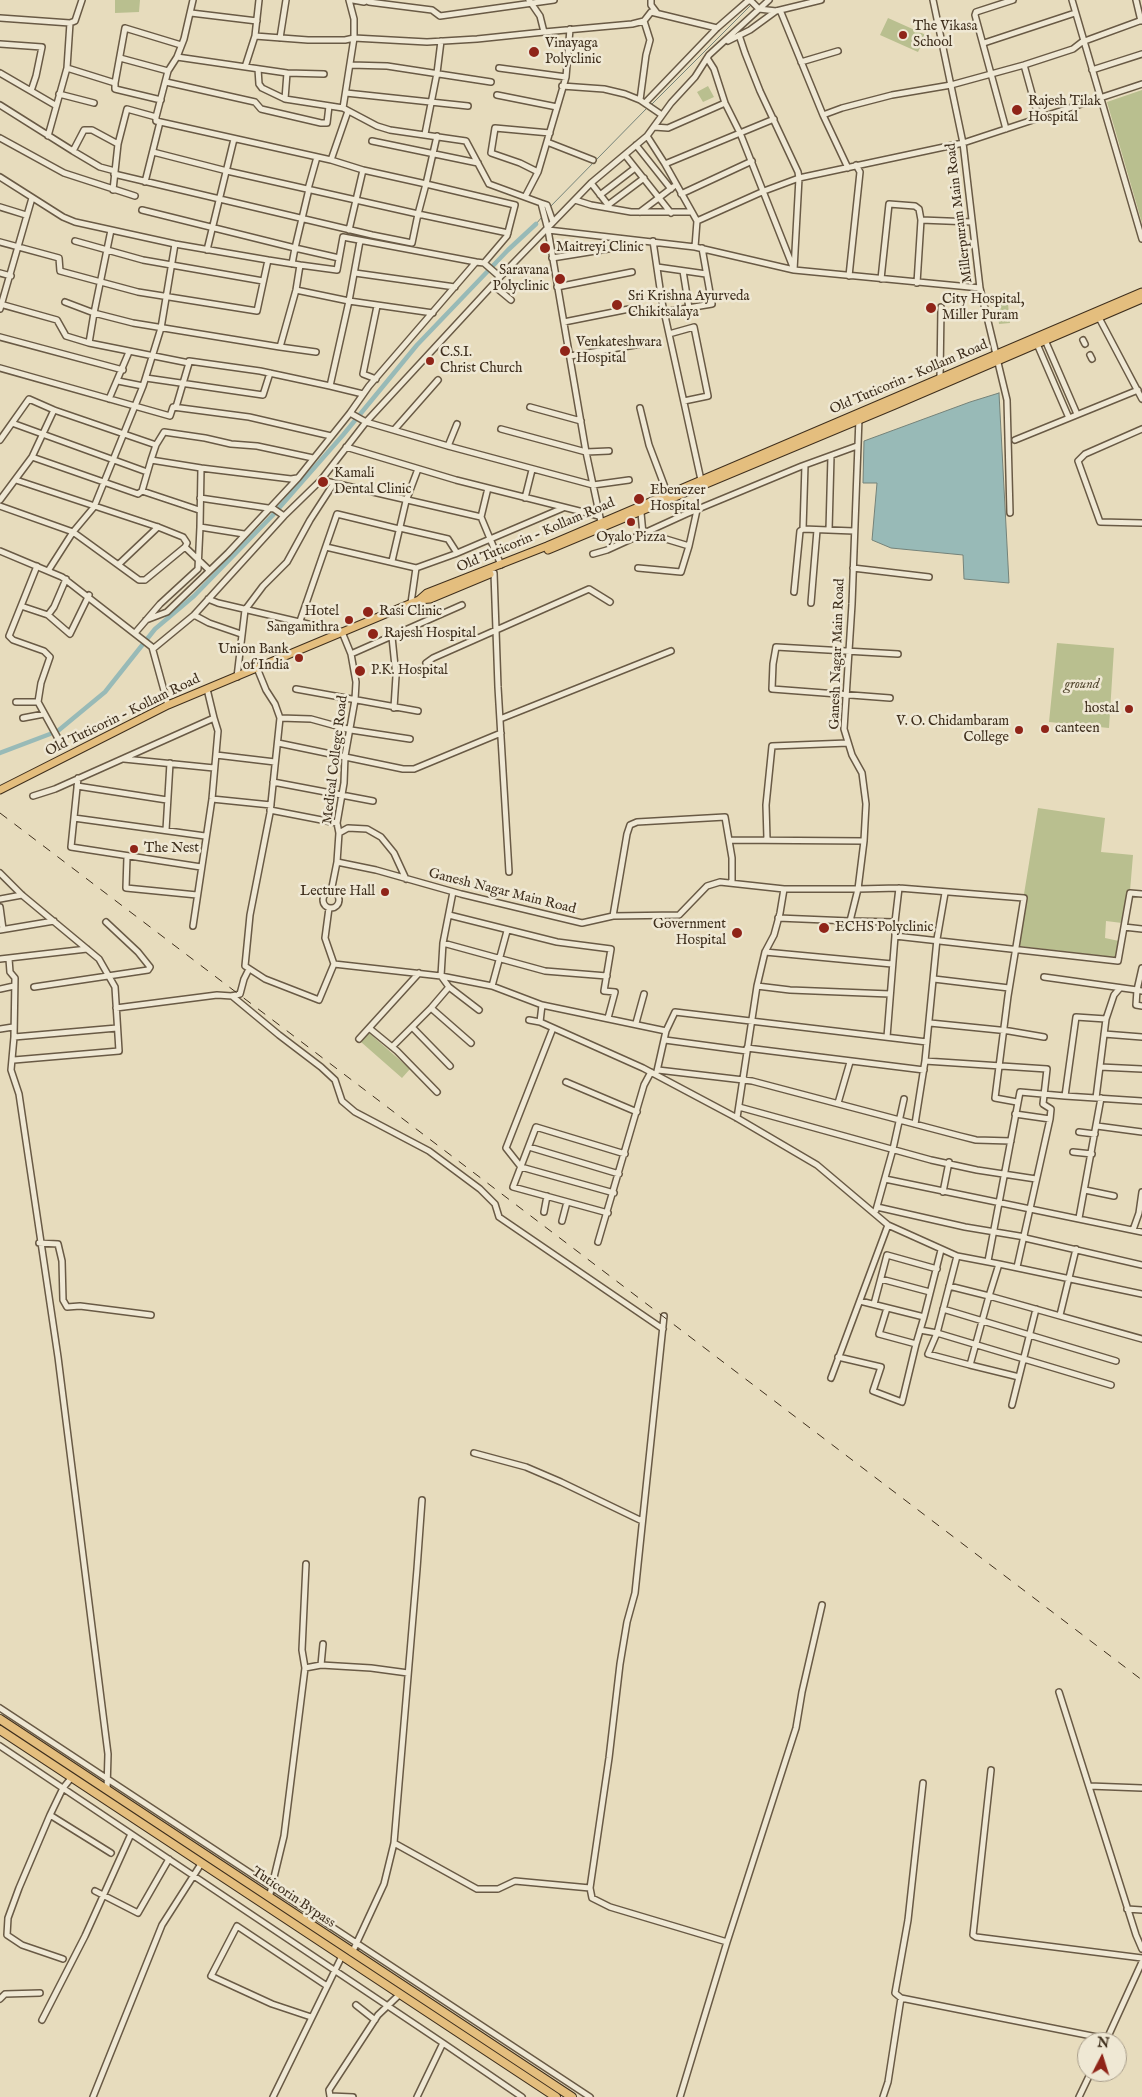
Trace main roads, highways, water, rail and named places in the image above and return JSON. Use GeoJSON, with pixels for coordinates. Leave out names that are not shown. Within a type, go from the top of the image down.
{"type":"FeatureCollection","features":[{"type":"Feature","properties":{"kind":"highway","name":"Tuticorin Bypass"},"geometry":{"type":"LineString","coordinates":[[0,1719],[572,2097]]}},
{"type":"Feature","properties":{"kind":"highway","name":"Tuticorin Bypass"},"geometry":{"type":"LineString","coordinates":[[0,1730],[200,1864],[556,2097]]}},
{"type":"Feature","properties":{"kind":"main road","name":"Old Tuticorin - Kollam Road"},"geometry":{"type":"LineString","coordinates":[[0,790],[168,705],[419,600],[427,593],[501,565],[600,519],[668,497],[701,480],[859,417],[940,378],[997,358],[1098,315],[1142,292]]}},
{"type":"Feature","properties":{"kind":"main road"},"geometry":{"type":"LineString","coordinates":[[419,600],[430,599],[641,513],[668,497],[997,358],[1037,344],[1098,315],[1142,299]]}},
{"type":"Feature","properties":{"kind":"water"},"geometry":{"type":"Polygon","coordinates":[[[999,393],[1009,583],[964,579],[963,555],[891,548],[872,540],[877,483],[863,483],[864,441],[999,393]]]}},
{"type":"Feature","properties":{"kind":"waterway"},"geometry":{"type":"LineString","coordinates":[[651,105],[751,5]]}},
{"type":"Feature","properties":{"kind":"waterway"},"geometry":{"type":"LineString","coordinates":[[549,208],[648,107]]}},
{"type":"Feature","properties":{"kind":"waterway"},"geometry":{"type":"LineString","coordinates":[[536,224],[542,217]]}},
{"type":"Feature","properties":{"kind":"waterway"},"geometry":{"type":"LineString","coordinates":[[59,730],[105,692],[155,629],[194,596],[272,516],[343,435],[417,345],[508,250],[536,224]]}},
{"type":"Feature","properties":{"kind":"waterway"},"geometry":{"type":"LineString","coordinates":[[0,753],[50,734]]}},
{"type":"Feature","properties":{"kind":"railway"},"geometry":{"type":"LineString","coordinates":[[0,813],[1142,1680]]}},
{"type":"Feature","properties":{"kind":"place","name":"The Vikasa School"},"geometry":{"type":"Point","coordinates":[903,35]}},
{"type":"Feature","properties":{"kind":"place","name":"Vinayaga Polyclinic"},"geometry":{"type":"Point","coordinates":[534,52]}},
{"type":"Feature","properties":{"kind":"place","name":"Rajesh Tilak Hospital"},"geometry":{"type":"Point","coordinates":[1017,110]}},
{"type":"Feature","properties":{"kind":"place","name":"Maitreyi Clinic"},"geometry":{"type":"Point","coordinates":[545,248]}},
{"type":"Feature","properties":{"kind":"place","name":"Saravana Polyclinic"},"geometry":{"type":"Point","coordinates":[560,279]}},
{"type":"Feature","properties":{"kind":"place","name":"Sri Krishna Ayurveda Chikitsalaya"},"geometry":{"type":"Point","coordinates":[617,305]}},
{"type":"Feature","properties":{"kind":"place","name":"City Hospital, Miller Puram"},"geometry":{"type":"Point","coordinates":[931,308]}},
{"type":"Feature","properties":{"kind":"place","name":"Venkateshwara Hospital"},"geometry":{"type":"Point","coordinates":[565,351]}},
{"type":"Feature","properties":{"kind":"place","name":"C.S.I. Christ Church"},"geometry":{"type":"Point","coordinates":[430,361]}},
{"type":"Feature","properties":{"kind":"place","name":"Kamali Dental Clinic"},"geometry":{"type":"Point","coordinates":[323,482]}},
{"type":"Feature","properties":{"kind":"place","name":"Ebenezer Hospital"},"geometry":{"type":"Point","coordinates":[639,499]}},
{"type":"Feature","properties":{"kind":"place","name":"Oyalo Pizza"},"geometry":{"type":"Point","coordinates":[631,522]}},
{"type":"Feature","properties":{"kind":"place","name":"Rasi Clinic"},"geometry":{"type":"Point","coordinates":[368,612]}},
{"type":"Feature","properties":{"kind":"place","name":"Hotel Sangamithra"},"geometry":{"type":"Point","coordinates":[349,620]}},
{"type":"Feature","properties":{"kind":"place","name":"Rajesh Hospital"},"geometry":{"type":"Point","coordinates":[373,634]}},
{"type":"Feature","properties":{"kind":"place","name":"Union Bank of India"},"geometry":{"type":"Point","coordinates":[299,658]}},
{"type":"Feature","properties":{"kind":"place","name":"P.K. Hospital"},"geometry":{"type":"Point","coordinates":[360,671]}},
{"type":"Feature","properties":{"kind":"place","name":"hostal"},"geometry":{"type":"Point","coordinates":[1129,709]}},
{"type":"Feature","properties":{"kind":"place","name":"canteen"},"geometry":{"type":"Point","coordinates":[1045,729]}},
{"type":"Feature","properties":{"kind":"place","name":"V. O. Chidambaram College"},"geometry":{"type":"Point","coordinates":[1019,730]}},
{"type":"Feature","properties":{"kind":"place","name":"The Nest"},"geometry":{"type":"Point","coordinates":[134,849]}},
{"type":"Feature","properties":{"kind":"place","name":"Lecture Hall"},"geometry":{"type":"Point","coordinates":[385,892]}},
{"type":"Feature","properties":{"kind":"place","name":"ECHS Polyclinic"},"geometry":{"type":"Point","coordinates":[824,928]}},
{"type":"Feature","properties":{"kind":"place","name":"Government Hospital"},"geometry":{"type":"Point","coordinates":[737,933]}},
{"type":"Feature","properties":{"kind":"park label","name":"ground"},"geometry":{"type":"Point","coordinates":[1082,685]}}]}
